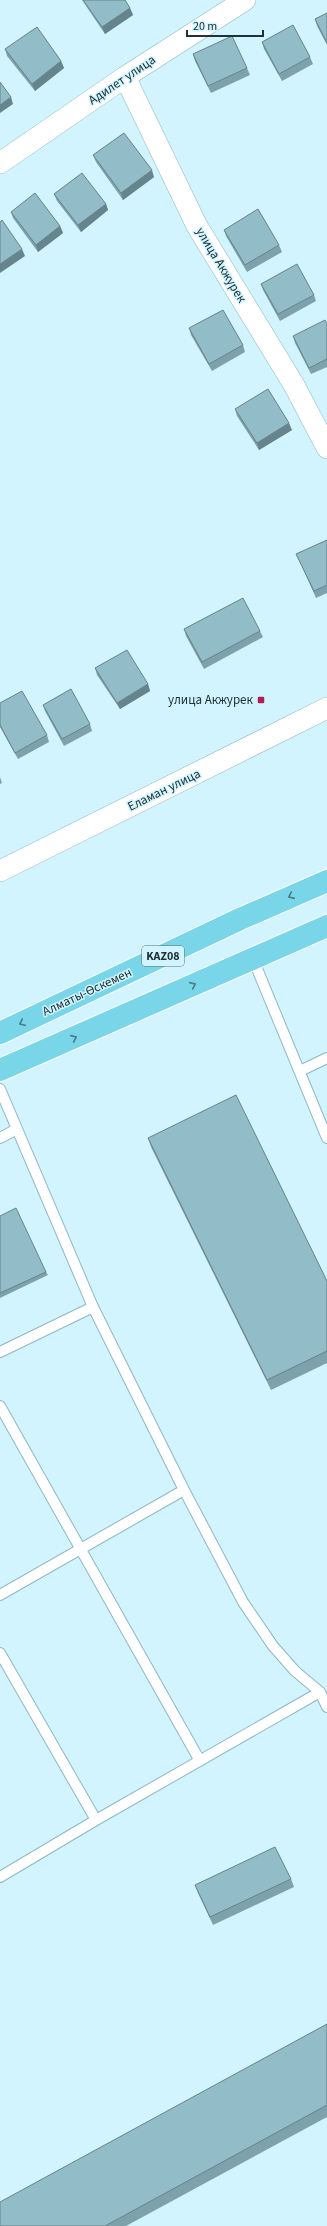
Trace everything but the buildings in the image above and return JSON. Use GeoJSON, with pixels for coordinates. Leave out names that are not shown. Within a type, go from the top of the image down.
{"type":"FeatureCollection","features":[{"type":"Feature","properties":{"kind":"main road","name":"Алматы-Өскемен"},"geometry":{"type":"LineString","coordinates":[[0,1033],[240,919],[327,881]]}},
{"type":"Feature","properties":{"kind":"main road"},"geometry":{"type":"LineString","coordinates":[[0,1070],[327,926]]}},
{"type":"Feature","properties":{"kind":"street","name":"Адилет улица"},"geometry":{"type":"LineString","coordinates":[[0,162],[125,77],[245,0]]}},
{"type":"Feature","properties":{"kind":"street","name":"улица Акжурек"},"geometry":{"type":"LineString","coordinates":[[125,77],[197,226],[294,385],[327,448]]}},
{"type":"Feature","properties":{"kind":"street","name":"Еламан улица"},"geometry":{"type":"LineString","coordinates":[[0,871],[327,708]]}},
{"type":"Feature","properties":{"kind":"lane"},"geometry":{"type":"LineString","coordinates":[[254,959],[327,1138]]}},
{"type":"Feature","properties":{"kind":"lane"},"geometry":{"type":"LineString","coordinates":[[300,1071],[327,1058]]}},
{"type":"Feature","properties":{"kind":"lane"},"geometry":{"type":"LineString","coordinates":[[0,1088],[93,1307],[184,1490],[243,1602],[273,1646],[295,1671],[320,1692],[327,1707]]}},
{"type":"Feature","properties":{"kind":"lane"},"geometry":{"type":"LineString","coordinates":[[0,1138],[17,1129]]}},
{"type":"Feature","properties":{"kind":"lane"},"geometry":{"type":"LineString","coordinates":[[0,1352],[93,1307]]}},
{"type":"Feature","properties":{"kind":"lane"},"geometry":{"type":"LineString","coordinates":[[0,1406],[79,1549],[200,1761]]}},
{"type":"Feature","properties":{"kind":"lane"},"geometry":{"type":"LineString","coordinates":[[0,1595],[184,1490]]}},
{"type":"Feature","properties":{"kind":"lane"},"geometry":{"type":"LineString","coordinates":[[0,1653],[96,1820]]}},
{"type":"Feature","properties":{"kind":"lane"},"geometry":{"type":"LineString","coordinates":[[0,1877],[96,1820],[320,1692]]}},
{"type":"Feature","properties":{"kind":"place","name":"улица Акжурек"},"geometry":{"type":"Point","coordinates":[261,700]}}]}
